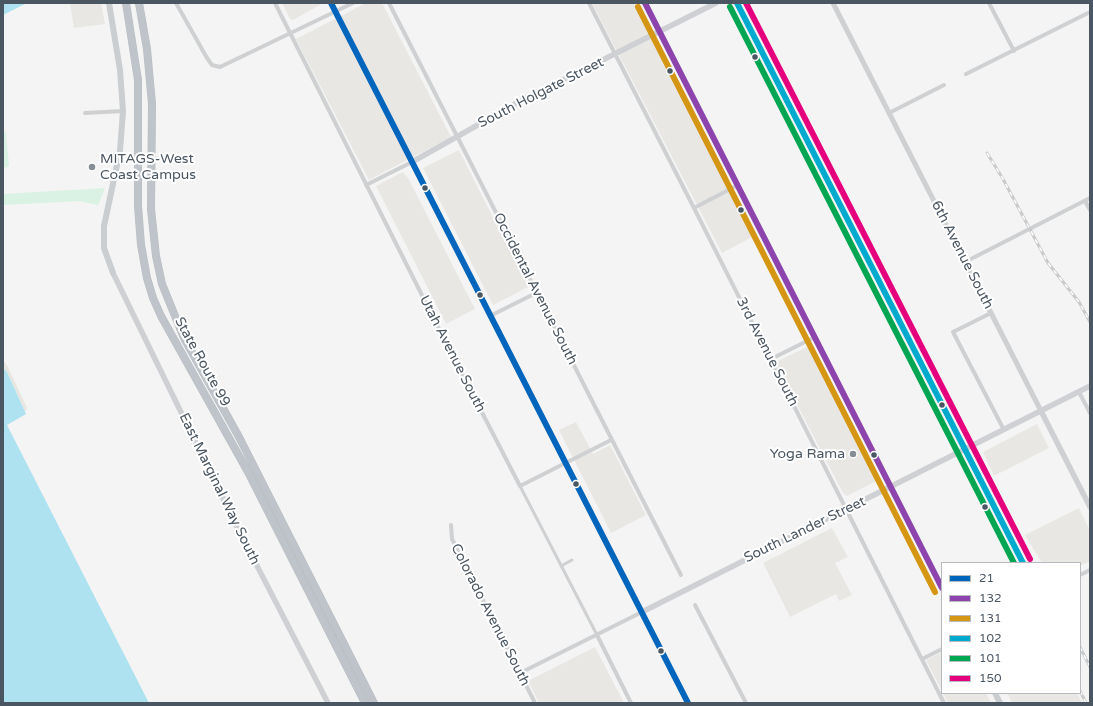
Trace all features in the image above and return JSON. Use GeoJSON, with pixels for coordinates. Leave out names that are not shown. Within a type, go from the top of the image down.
{"type":"FeatureCollection","features":[{"type":"Feature","properties":{"kind":"highway","name":"State Route 99"},"geometry":{"type":"LineString","coordinates":[[126,3],[138,80],[140,245],[147,278],[161,316],[248,472],[365,703]]}},
{"type":"Feature","properties":{"kind":"highway","name":"State Route 99"},"geometry":{"type":"LineString","coordinates":[[139,3],[147,49],[152,104],[151,209],[156,256],[162,284],[184,338],[239,437],[374,703]]}},
{"type":"Feature","properties":{"kind":"main road"},"geometry":{"type":"LineString","coordinates":[[109,3],[120,70],[123,111],[120,150],[104,226],[104,248],[113,273]]}},
{"type":"Feature","properties":{"kind":"main road"},"geometry":{"type":"LineString","coordinates":[[331,3],[688,703]]}},
{"type":"Feature","properties":{"kind":"main road"},"geometry":{"type":"LineString","coordinates":[[645,3],[941,586]]}},
{"type":"Feature","properties":{"kind":"main road","name":"South Holgate Street"},"geometry":{"type":"LineString","coordinates":[[412,162],[457,138],[492,116],[716,3]]}},
{"type":"Feature","properties":{"kind":"main road","name":"East Marginal Way South"},"geometry":{"type":"LineString","coordinates":[[113,273],[240,533],[328,703]]}},
{"type":"Feature","properties":{"kind":"main road","name":"South Lander Street"},"geometry":{"type":"LineString","coordinates":[[642,612],[1090,386]]}},
{"type":"Feature","properties":{"kind":"main road","name":"6th Avenue South"},"geometry":{"type":"LineString","coordinates":[[1041,411],[1090,507]]}},
{"type":"Feature","properties":{"kind":"main road"},"geometry":{"type":"LineString","coordinates":[[996,694],[1000,703]]}},
{"type":"Feature","properties":{"kind":"street"},"geometry":{"type":"LineString","coordinates":[[176,3],[204,55],[212,65],[216,66],[224,66],[353,3]]}},
{"type":"Feature","properties":{"kind":"street","name":"Utah Avenue South"},"geometry":{"type":"LineString","coordinates":[[274,3],[631,703]]}},
{"type":"Feature","properties":{"kind":"street","name":"Occidental Avenue South"},"geometry":{"type":"LineString","coordinates":[[388,3],[681,575]]}},
{"type":"Feature","properties":{"kind":"street","name":"3rd Avenue South"},"geometry":{"type":"LineString","coordinates":[[588,3],[771,359],[944,703]]}},
{"type":"Feature","properties":{"kind":"street","name":"6th Avenue South"},"geometry":{"type":"LineString","coordinates":[[833,3],[1041,411]]}},
{"type":"Feature","properties":{"kind":"street"},"geometry":{"type":"LineString","coordinates":[[989,3],[1013,49]]}},
{"type":"Feature","properties":{"kind":"street"},"geometry":{"type":"LineString","coordinates":[[966,74],[1013,49],[1090,12]]}},
{"type":"Feature","properties":{"kind":"street"},"geometry":{"type":"LineString","coordinates":[[889,113],[944,85]]}},
{"type":"Feature","properties":{"kind":"street"},"geometry":{"type":"LineString","coordinates":[[85,113],[123,111]]}},
{"type":"Feature","properties":{"kind":"street","name":"South Holgate Street"},"geometry":{"type":"LineString","coordinates":[[366,184],[412,162]]}},
{"type":"Feature","properties":{"kind":"street"},"geometry":{"type":"LineString","coordinates":[[694,208],[738,185]]}},
{"type":"Feature","properties":{"kind":"street"},"geometry":{"type":"LineString","coordinates":[[965,262],[1090,198]]}},
{"type":"Feature","properties":{"kind":"street"},"geometry":{"type":"LineString","coordinates":[[1085,201],[1090,210]]}},
{"type":"Feature","properties":{"kind":"street"},"geometry":{"type":"LineString","coordinates":[[490,316],[536,293]]}},
{"type":"Feature","properties":{"kind":"street"},"geometry":{"type":"LineString","coordinates":[[991,313],[953,332],[1004,430]]}},
{"type":"Feature","properties":{"kind":"street"},"geometry":{"type":"LineString","coordinates":[[771,359],[815,337]]}},
{"type":"Feature","properties":{"kind":"street"},"geometry":{"type":"LineString","coordinates":[[1079,392],[1090,413]]}},
{"type":"Feature","properties":{"kind":"street"},"geometry":{"type":"LineString","coordinates":[[520,486],[611,440]]}},
{"type":"Feature","properties":{"kind":"street","name":"Colorado Avenue South"},"geometry":{"type":"LineString","coordinates":[[450,525],[452,539],[535,703]]}},
{"type":"Feature","properties":{"kind":"street"},"geometry":{"type":"LineString","coordinates":[[561,566],[572,560]]}},
{"type":"Feature","properties":{"kind":"street"},"geometry":{"type":"LineString","coordinates":[[1081,574],[1090,570]]}},
{"type":"Feature","properties":{"kind":"street"},"geometry":{"type":"LineString","coordinates":[[695,605],[746,703]]}},
{"type":"Feature","properties":{"kind":"street","name":"South Lander Street"},"geometry":{"type":"LineString","coordinates":[[520,673],[642,612]]}},
{"type":"Feature","properties":{"kind":"street"},"geometry":{"type":"LineString","coordinates":[[922,660],[941,650]]}},
{"type":"Feature","properties":{"kind":"shaded area"},"geometry":{"type":"Polygon","coordinates":[[[70,3],[101,3],[105,24],[74,28],[70,3]]]}},
{"type":"Feature","properties":{"kind":"shaded area"},"geometry":{"type":"Polygon","coordinates":[[[282,3],[319,3],[320,5],[293,20],[290,19],[282,3]]]}},
{"type":"Feature","properties":{"kind":"shaded area"},"geometry":{"type":"Polygon","coordinates":[[[366,3],[382,3],[451,137],[369,180],[296,39],[366,3]]]}},
{"type":"Feature","properties":{"kind":"shaded area"},"geometry":{"type":"Polygon","coordinates":[[[592,3],[635,3],[754,236],[722,253],[592,3]]]}},
{"type":"Feature","properties":{"kind":"shaded area"},"geometry":{"type":"Polygon","coordinates":[[[459,150],[528,287],[493,305],[423,168],[459,150]]]}},
{"type":"Feature","properties":{"kind":"shaded area"},"geometry":{"type":"Polygon","coordinates":[[[403,172],[408,178],[475,309],[446,324],[376,186],[403,172]]]}},
{"type":"Feature","properties":{"kind":"shaded area"},"geometry":{"type":"Polygon","coordinates":[[[809,346],[878,480],[847,496],[843,493],[777,366],[778,361],[809,346]]]}},
{"type":"Feature","properties":{"kind":"shaded area"},"geometry":{"type":"Polygon","coordinates":[[[576,422],[593,454],[610,445],[646,515],[611,533],[559,430],[576,422]]]}},
{"type":"Feature","properties":{"kind":"shaded area"},"geometry":{"type":"Polygon","coordinates":[[[1037,424],[1049,448],[994,476],[983,452],[1037,424]]]}},
{"type":"Feature","properties":{"kind":"shaded area"},"geometry":{"type":"Polygon","coordinates":[[[1079,508],[1090,531],[1090,561],[1081,566],[1081,562],[1041,562],[1025,535],[1079,508]]]}},
{"type":"Feature","properties":{"kind":"shaded area"},"geometry":{"type":"Polygon","coordinates":[[[832,528],[848,557],[835,563],[852,595],[839,601],[836,594],[790,617],[763,563],[832,528]]]}},
{"type":"Feature","properties":{"kind":"shaded area"},"geometry":{"type":"Polygon","coordinates":[[[595,647],[624,703],[539,703],[528,681],[595,647]]]}},
{"type":"Feature","properties":{"kind":"shaded area"},"geometry":{"type":"Polygon","coordinates":[[[941,652],[941,689],[926,660],[941,652]]]}},
{"type":"Feature","properties":{"kind":"shaded area"},"geometry":{"type":"Polygon","coordinates":[[[944,694],[986,694],[991,703],[948,703],[944,694]]]}},
{"type":"Feature","properties":{"kind":"shaded area"},"geometry":{"type":"Polygon","coordinates":[[[1008,694],[1078,694],[1082,703],[1012,703],[1008,694]]]}},
{"type":"Feature","properties":{"kind":"green space"},"geometry":{"type":"Polygon","coordinates":[[[6,132],[9,165],[8,167],[3,168],[3,133],[6,132]]]}},
{"type":"Feature","properties":{"kind":"green space"},"geometry":{"type":"Polygon","coordinates":[[[105,188],[98,205],[80,201],[3,205],[3,194],[105,188]]]}},
{"type":"Feature","properties":{"kind":"sand"},"geometry":{"type":"Polygon","coordinates":[[[3,360],[8,367],[27,408],[25,412],[7,372],[3,368],[3,360]]]}},
{"type":"Feature","properties":{"kind":"water"},"geometry":{"type":"Polygon","coordinates":[[[3,3],[27,3],[3,15],[3,3]]]}},
{"type":"Feature","properties":{"kind":"water"},"geometry":{"type":"Polygon","coordinates":[[[3,368],[7,372],[26,414],[7,425],[149,703],[3,703],[3,368]]]}},
{"type":"Feature","properties":{"kind":"railway"},"geometry":{"type":"LineString","coordinates":[[987,153],[1003,179],[1048,263],[1079,302],[1090,322]]}},
{"type":"Feature","properties":{"kind":"railway"},"geometry":{"type":"LineString","coordinates":[[830,201],[1014,562]]}},
{"type":"Feature","properties":{"kind":"railway"},"geometry":{"type":"LineString","coordinates":[[1081,649],[1090,667]]}},
{"type":"Feature","properties":{"kind":"railway"},"geometry":{"type":"LineString","coordinates":[[1081,693],[1086,703]]}},
{"type":"Feature","properties":{"kind":"transit line","name":"21"},"geometry":{"type":"LineString","coordinates":[[331,3],[688,703]]}},
{"type":"Feature","properties":{"kind":"transit line","name":"132"},"geometry":{"type":"LineString","coordinates":[[645,3],[941,586]]}},
{"type":"Feature","properties":{"kind":"transit line","name":"102"},"geometry":{"type":"LineString","coordinates":[[737,3],[1022,562]]}},
{"type":"Feature","properties":{"kind":"transit line","name":"150"},"geometry":{"type":"LineString","coordinates":[[746,3],[1030,559]]}},
{"type":"Feature","properties":{"kind":"transit line","name":"131"},"geometry":{"type":"LineString","coordinates":[[638,7],[935,592]]}},
{"type":"Feature","properties":{"kind":"transit line","name":"101"},"geometry":{"type":"LineString","coordinates":[[730,7],[1013,562]]}},
{"type":"Feature","properties":{"kind":"place","name":"MITAGS-West Coast Campus"},"geometry":{"type":"Point","coordinates":[92,167]}},
{"type":"Feature","properties":{"kind":"place","name":"Yoga Rama"},"geometry":{"type":"Point","coordinates":[853,454]}}]}
